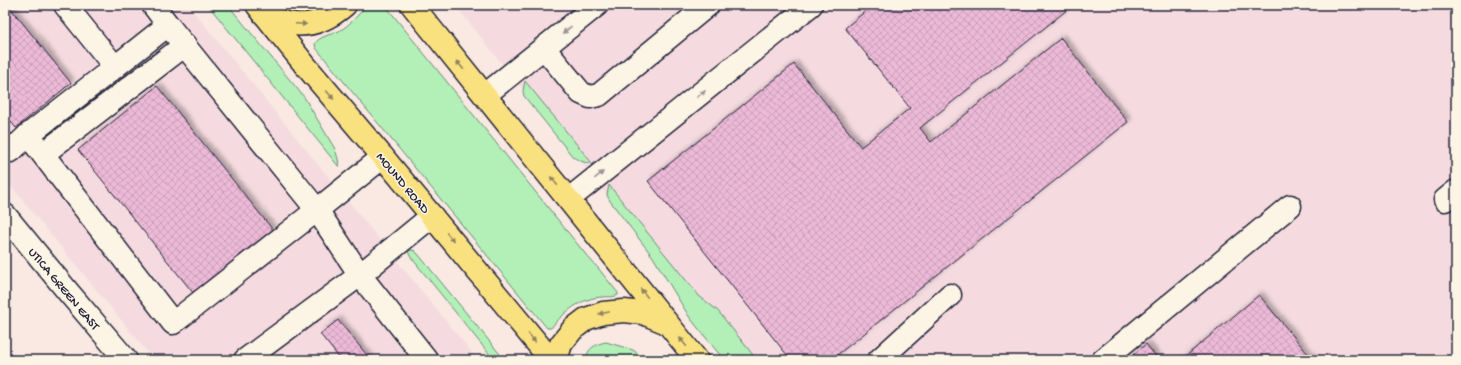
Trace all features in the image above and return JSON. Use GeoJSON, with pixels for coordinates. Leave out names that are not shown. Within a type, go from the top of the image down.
{"type":"FeatureCollection","features":[{"type":"Feature","properties":{"kind":"main road"},"geometry":{"type":"LineString","coordinates":[[260,9],[287,23],[306,24],[323,20],[337,12],[345,5]]}},
{"type":"Feature","properties":{"kind":"main road"},"geometry":{"type":"LineString","coordinates":[[412,5],[697,360]]}},
{"type":"Feature","properties":{"kind":"main road","name":"MOUND ROAD"},"geometry":{"type":"LineString","coordinates":[[260,9],[551,360]]}},
{"type":"Feature","properties":{"kind":"main road"},"geometry":{"type":"LineString","coordinates":[[556,360],[561,344],[573,329],[586,319],[603,312],[624,311],[643,314],[668,324]]}},
{"type":"Feature","properties":{"kind":"street"},"geometry":{"type":"LineString","coordinates":[[65,5],[114,66]]}},
{"type":"Feature","properties":{"kind":"street"},"geometry":{"type":"LineString","coordinates":[[152,5],[317,210],[360,275],[426,360]]}},
{"type":"Feature","properties":{"kind":"street"},"geometry":{"type":"LineString","coordinates":[[485,95],[597,5]]}},
{"type":"Feature","properties":{"kind":"street"},"geometry":{"type":"LineString","coordinates":[[544,48],[581,92],[590,97],[599,95],[708,5]]}},
{"type":"Feature","properties":{"kind":"street"},"geometry":{"type":"LineString","coordinates":[[569,200],[799,9]]}},
{"type":"Feature","properties":{"kind":"street"},"geometry":{"type":"LineString","coordinates":[[5,144],[11,151],[28,135],[168,24]]}},
{"type":"Feature","properties":{"kind":"street"},"geometry":{"type":"LineString","coordinates":[[43,154],[185,45]]}},
{"type":"Feature","properties":{"kind":"street"},"geometry":{"type":"LineString","coordinates":[[28,135],[174,323],[383,157]]}},
{"type":"Feature","properties":{"kind":"street"},"geometry":{"type":"LineString","coordinates":[[1103,360],[1290,206]]}},
{"type":"Feature","properties":{"kind":"street","name":"UTICA GREEN EAST"},"geometry":{"type":"LineString","coordinates":[[5,215],[68,293],[126,360]]}},
{"type":"Feature","properties":{"kind":"street"},"geometry":{"type":"LineString","coordinates":[[245,360],[360,275],[432,216]]}},
{"type":"Feature","properties":{"kind":"street"},"geometry":{"type":"LineString","coordinates":[[879,360],[950,295]]}},
{"type":"Feature","properties":{"kind":"shaded area"},"geometry":{"type":"Polygon","coordinates":[[[5,5],[188,5],[478,360],[154,360],[5,179],[5,5]]]}},
{"type":"Feature","properties":{"kind":"shaded area"},"geometry":{"type":"Polygon","coordinates":[[[455,5],[1456,5],[1456,360],[739,360],[455,5]]]}},
{"type":"Feature","properties":{"kind":"green space"},"geometry":{"type":"Polygon","coordinates":[[[208,5],[228,5],[304,97],[335,149],[339,167],[208,5]]]}},
{"type":"Feature","properties":{"kind":"green space"},"geometry":{"type":"Polygon","coordinates":[[[367,5],[385,5],[598,268],[618,295],[594,298],[580,303],[567,311],[551,328],[547,328],[316,48],[315,44],[319,39],[343,29],[354,20],[367,5]]]}},
{"type":"Feature","properties":{"kind":"green space"},"geometry":{"type":"Polygon","coordinates":[[[525,81],[592,163],[582,162],[573,157],[524,96],[523,91],[525,81]]]}},
{"type":"Feature","properties":{"kind":"green space"},"geometry":{"type":"Polygon","coordinates":[[[609,185],[698,295],[718,311],[757,360],[724,360],[690,318],[653,257],[610,201],[607,195],[609,185]]]}},
{"type":"Feature","properties":{"kind":"green space"},"geometry":{"type":"Polygon","coordinates":[[[412,250],[418,254],[499,353],[503,360],[494,360],[410,256],[408,251],[412,250]]]}},
{"type":"Feature","properties":{"kind":"green space"},"geometry":{"type":"Polygon","coordinates":[[[606,342],[633,350],[646,360],[586,360],[588,352],[593,347],[606,342]]]}},
{"type":"Feature","properties":{"kind":"building"},"geometry":{"type":"Polygon","coordinates":[[[5,5],[8,5],[71,83],[16,128],[5,115],[5,5]]]}},
{"type":"Feature","properties":{"kind":"building"},"geometry":{"type":"Polygon","coordinates":[[[873,5],[1073,5],[920,128],[931,142],[1061,38],[1128,122],[831,360],[791,360],[648,181],[794,64],[861,147],[910,108],[845,28],[873,5]]]}},
{"type":"Feature","properties":{"kind":"building"},"geometry":{"type":"Polygon","coordinates":[[[157,86],[273,230],[194,294],[78,150],[157,86]]]}},
{"type":"Feature","properties":{"kind":"building"},"geometry":{"type":"Polygon","coordinates":[[[1259,295],[1313,360],[1181,360],[1259,295]]]}},
{"type":"Feature","properties":{"kind":"building"},"geometry":{"type":"Polygon","coordinates":[[[338,320],[371,360],[341,360],[320,334],[338,320]]]}},
{"type":"Feature","properties":{"kind":"building"},"geometry":{"type":"Polygon","coordinates":[[[1146,344],[1159,360],[1127,360],[1146,344]]]}}]}
